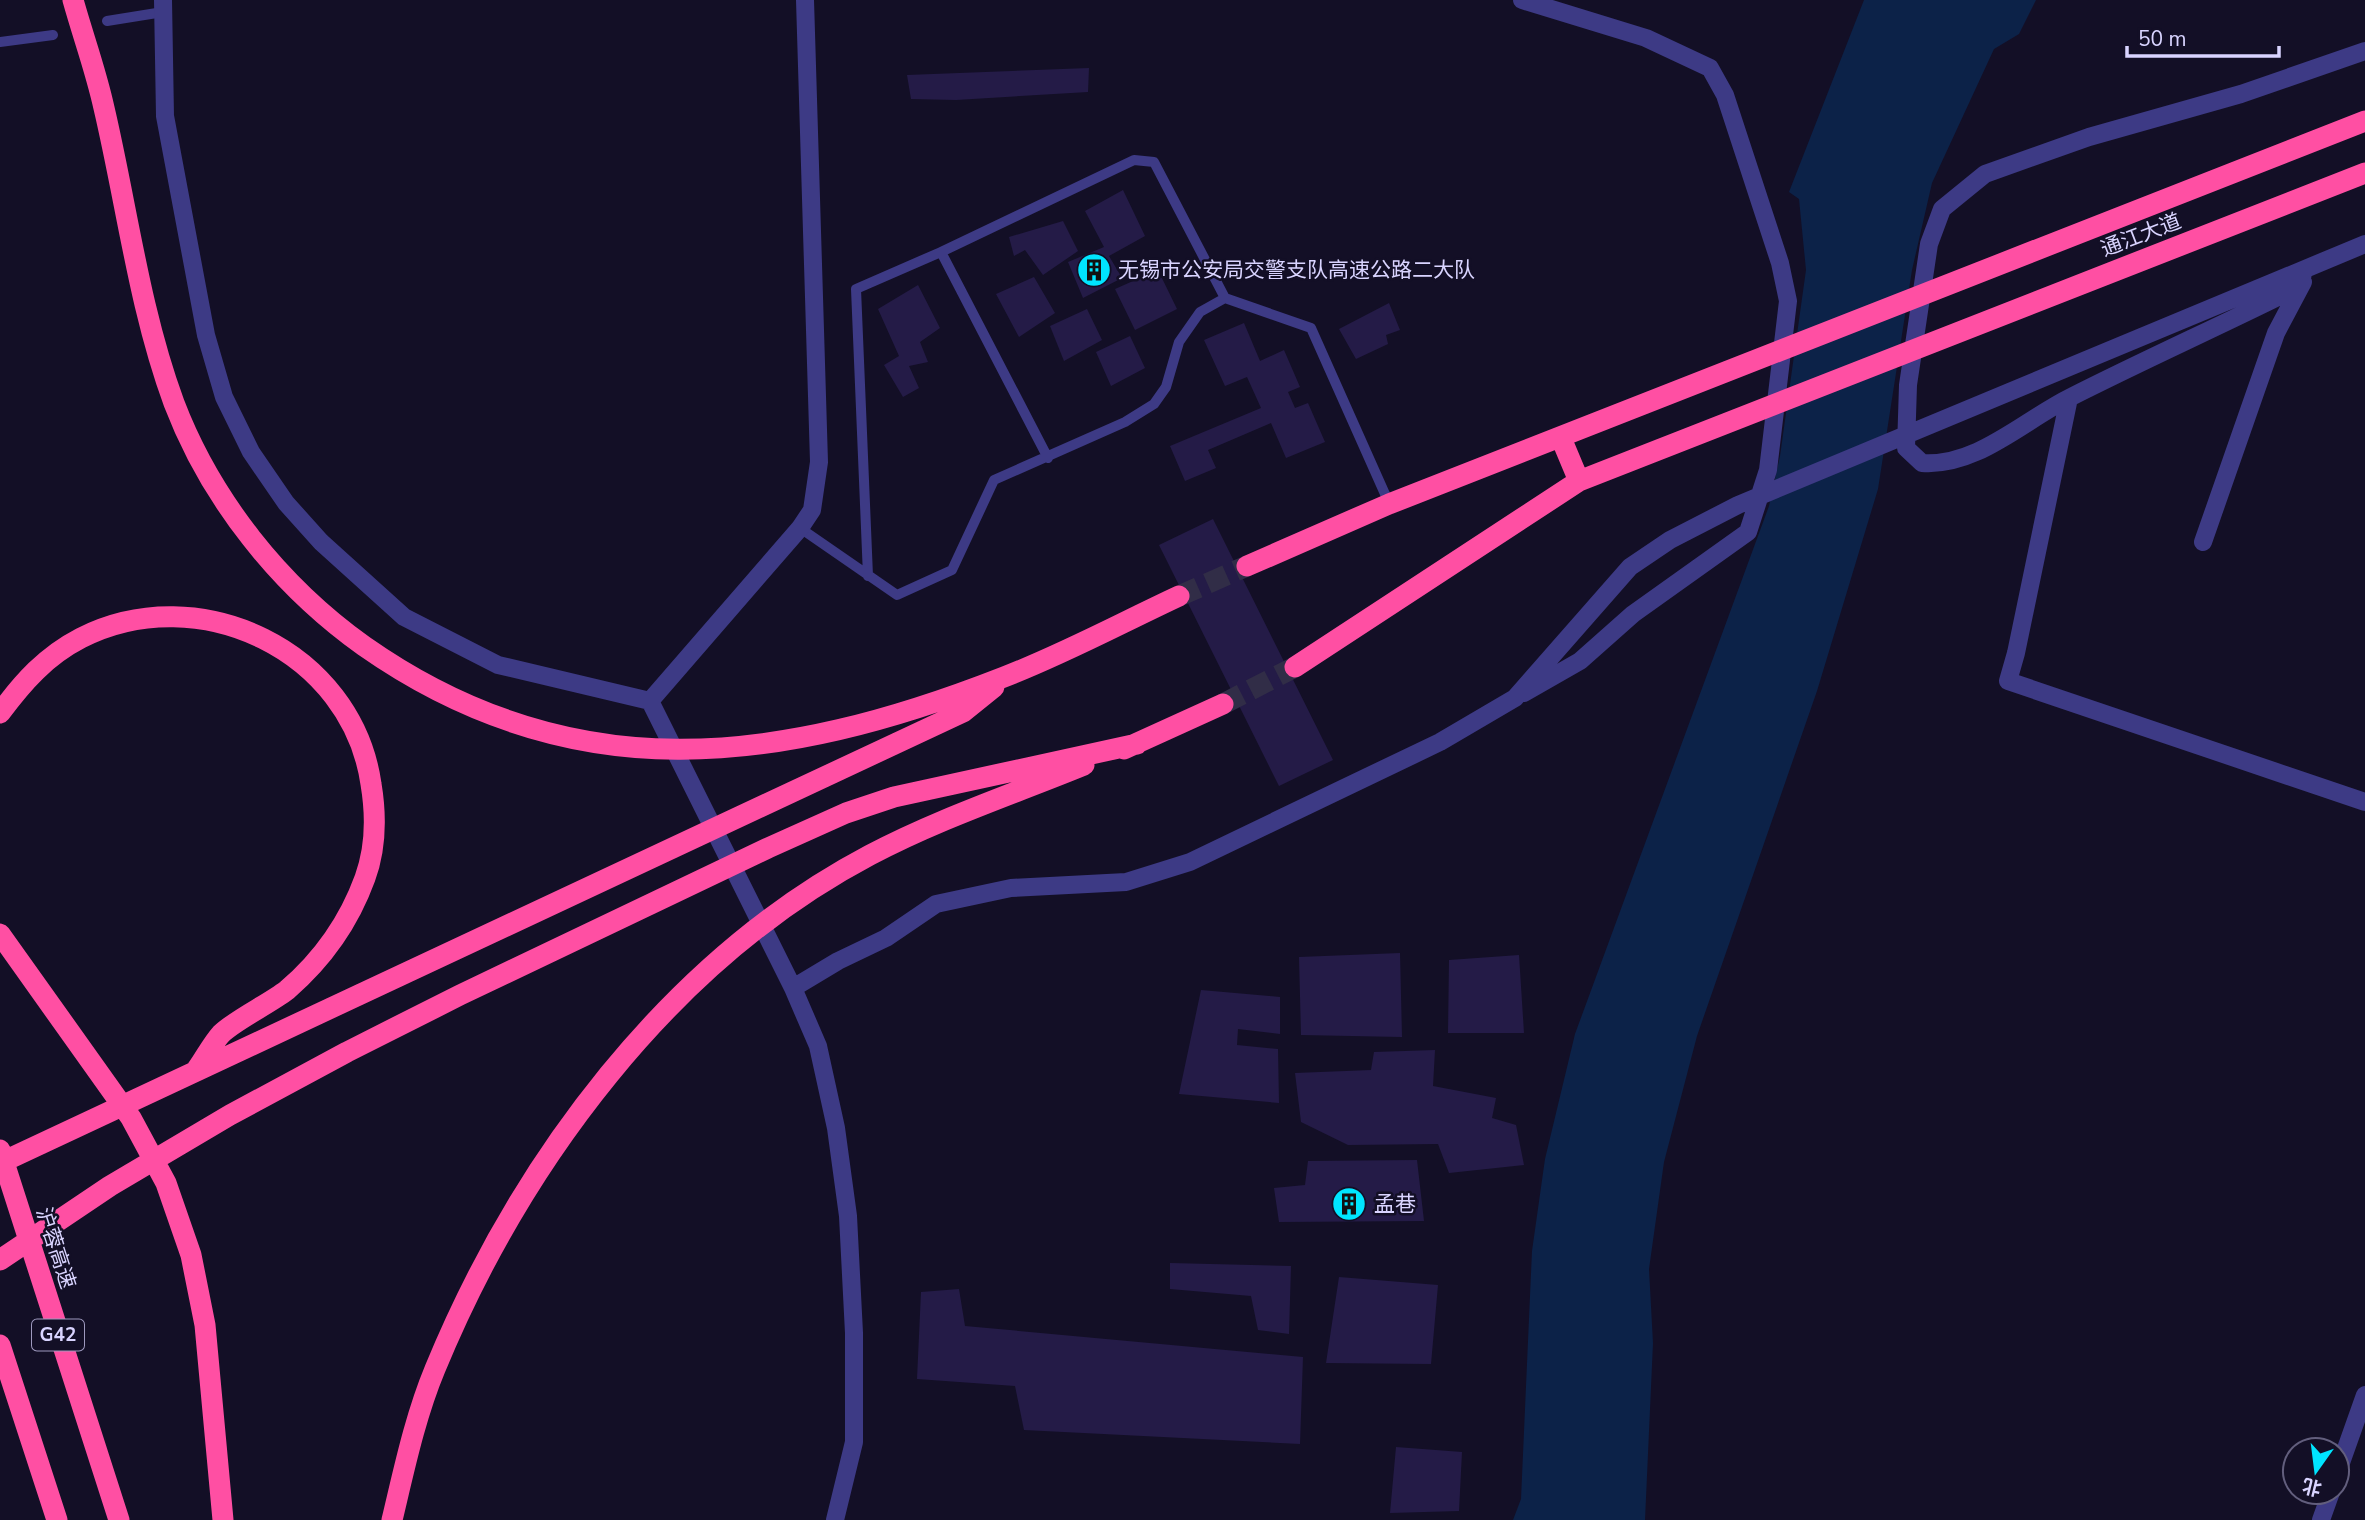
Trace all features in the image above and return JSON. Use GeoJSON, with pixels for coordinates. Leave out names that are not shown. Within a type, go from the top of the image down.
{"type":"FeatureCollection","features":[{"type":"Feature","properties":{"kind":"highway"},"geometry":{"type":"LineString","coordinates":[[73,0],[103,104],[145,310],[175,406],[216,488],[271,564],[329,621],[404,674],[475,710],[558,737],[658,750],[684,751],[759,745],[816,734],[892,714],[1007,677],[1179,596]]}},
{"type":"Feature","properties":{"kind":"highway","name":"通江大道"},"geometry":{"type":"LineString","coordinates":[[1562,438],[1756,359],[2365,121]]}},
{"type":"Feature","properties":{"kind":"highway","name":"通江大道"},"geometry":{"type":"LineString","coordinates":[[1579,481],[2365,173]]}},
{"type":"Feature","properties":{"kind":"highway"},"geometry":{"type":"LineString","coordinates":[[1247,566],[1389,504],[1562,438],[1579,481],[1295,667]]}},
{"type":"Feature","properties":{"kind":"highway"},"geometry":{"type":"LineString","coordinates":[[0,713],[25,680],[51,656],[83,638],[115,626],[172,617],[211,620],[256,635],[297,658],[321,680],[350,720],[363,746],[375,808],[371,855],[353,908],[334,940],[310,969],[265,1006],[222,1033],[195,1072]]}},
{"type":"Feature","properties":{"kind":"highway"},"geometry":{"type":"LineString","coordinates":[[0,1163],[962,712],[1007,677]]}},
{"type":"Feature","properties":{"kind":"highway"},"geometry":{"type":"LineString","coordinates":[[392,1520],[434,1372],[473,1283],[521,1196],[579,1113],[638,1040],[708,972],[749,937],[869,856],[1137,744],[1223,704]]}},
{"type":"Feature","properties":{"kind":"highway"},"geometry":{"type":"LineString","coordinates":[[0,1259],[110,1186],[230,1115],[347,1052],[768,848],[846,813],[894,797],[1137,744]]}},
{"type":"Feature","properties":{"kind":"highway"},"geometry":{"type":"LineString","coordinates":[[0,934],[131,1118],[166,1183],[191,1255],[205,1325],[223,1520]]}},
{"type":"Feature","properties":{"kind":"highway","name":"沪蓉高速"},"geometry":{"type":"LineString","coordinates":[[0,1150],[119,1520]]}},
{"type":"Feature","properties":{"kind":"highway","name":"G42"},"geometry":{"type":"LineString","coordinates":[[0,1345],[57,1520]]}},
{"type":"Feature","properties":{"kind":"street"},"geometry":{"type":"LineString","coordinates":[[650,701],[800,528],[812,510],[819,462],[805,0]]}},
{"type":"Feature","properties":{"kind":"street"},"geometry":{"type":"LineString","coordinates":[[793,988],[838,961],[886,938],[936,904],[1011,888],[1126,882],[1190,862],[1440,742],[1580,661],[1633,614],[1748,532],[1768,470],[1788,301],[1780,263],[1729,108],[1710,68],[1646,38],[1522,0]]}},
{"type":"Feature","properties":{"kind":"street"},"geometry":{"type":"LineString","coordinates":[[163,6],[165,116],[206,335],[224,397],[251,452],[286,503],[321,542],[404,617],[498,665],[650,701]]}},
{"type":"Feature","properties":{"kind":"street"},"geometry":{"type":"LineString","coordinates":[[2311,267],[2280,296],[2068,398],[1984,448],[1946,465],[1922,463],[1906,448],[1908,385],[1929,244],[1942,209],[1984,174],[2089,137],[2241,94],[2365,51]]}},
{"type":"Feature","properties":{"kind":"street"},"geometry":{"type":"LineString","coordinates":[[1515,698],[1630,567],[1670,540],[1738,505],[2365,244]]}},
{"type":"Feature","properties":{"kind":"street"},"geometry":{"type":"LineString","coordinates":[[2203,542],[2276,333],[2311,267]]}},
{"type":"Feature","properties":{"kind":"street"},"geometry":{"type":"LineString","coordinates":[[2068,398],[2008,681],[2365,802]]}},
{"type":"Feature","properties":{"kind":"street"},"geometry":{"type":"LineString","coordinates":[[650,701],[793,988],[818,1046],[836,1128],[848,1216],[854,1333],[854,1443],[835,1520]]}},
{"type":"Feature","properties":{"kind":"street"},"geometry":{"type":"LineString","coordinates":[[2350,1436],[2365,1395]]}},
{"type":"Feature","properties":{"kind":"lane"},"geometry":{"type":"LineString","coordinates":[[107,21],[163,6]]}},
{"type":"Feature","properties":{"kind":"lane"},"geometry":{"type":"LineString","coordinates":[[0,42],[53,35]]}},
{"type":"Feature","properties":{"kind":"lane"},"geometry":{"type":"LineString","coordinates":[[869,576],[856,289],[941,252],[1134,160],[1154,162],[1225,298],[1311,328],[1389,504]]}},
{"type":"Feature","properties":{"kind":"lane"},"geometry":{"type":"LineString","coordinates":[[941,252],[1048,458]]}},
{"type":"Feature","properties":{"kind":"lane"},"geometry":{"type":"LineString","coordinates":[[800,528],[897,596],[952,570],[994,480],[1125,422],[1154,404],[1166,387],[1179,342],[1199,312],[1225,298]]}},
{"type":"Feature","properties":{"kind":"water"},"geometry":{"type":"Polygon","coordinates":[[[1864,0],[2036,0],[2019,34],[1994,49],[1932,183],[1912,270],[1878,489],[1817,691],[1697,1036],[1664,1162],[1649,1269],[1653,1343],[1645,1520],[1513,1520],[1521,1499],[1532,1251],[1545,1159],[1575,1034],[1769,506],[1780,456],[1806,270],[1799,199],[1789,192],[1864,0]]]}},
{"type":"Feature","properties":{"kind":"building"},"geometry":{"type":"Polygon","coordinates":[[[1089,68],[1088,92],[956,100],[911,99],[907,75],[1089,68]]]}},
{"type":"Feature","properties":{"kind":"building"},"geometry":{"type":"Polygon","coordinates":[[[1123,190],[1145,236],[1109,256],[1122,278],[1083,298],[1068,262],[1104,247],[1085,211],[1123,190]]]}},
{"type":"Feature","properties":{"kind":"building"},"geometry":{"type":"Polygon","coordinates":[[[1063,221],[1078,251],[1043,275],[1025,250],[1014,256],[1009,237],[1063,221]]]}},
{"type":"Feature","properties":{"kind":"building"},"geometry":{"type":"Polygon","coordinates":[[[1158,270],[1177,309],[1135,330],[1115,289],[1158,270]]]}},
{"type":"Feature","properties":{"kind":"building"},"geometry":{"type":"Polygon","coordinates":[[[1034,277],[1055,313],[1019,337],[996,294],[1034,277]]]}},
{"type":"Feature","properties":{"kind":"building"},"geometry":{"type":"Polygon","coordinates":[[[918,285],[940,328],[920,342],[928,362],[909,366],[919,388],[903,397],[884,365],[899,356],[878,309],[918,285]]]}},
{"type":"Feature","properties":{"kind":"building"},"geometry":{"type":"Polygon","coordinates":[[[1389,303],[1400,330],[1386,335],[1388,344],[1356,359],[1339,329],[1389,303]]]}},
{"type":"Feature","properties":{"kind":"building"},"geometry":{"type":"Polygon","coordinates":[[[1087,309],[1102,340],[1064,361],[1050,326],[1087,309]]]}},
{"type":"Feature","properties":{"kind":"building"},"geometry":{"type":"Polygon","coordinates":[[[1244,323],[1260,361],[1284,350],[1300,387],[1288,392],[1295,408],[1308,403],[1325,442],[1286,458],[1271,423],[1208,450],[1216,468],[1185,481],[1170,446],[1261,408],[1247,377],[1225,386],[1204,340],[1244,323]]]}},
{"type":"Feature","properties":{"kind":"building"},"geometry":{"type":"Polygon","coordinates":[[[1130,336],[1145,368],[1111,386],[1096,352],[1130,336]]]}},
{"type":"Feature","properties":{"kind":"building"},"geometry":{"type":"Polygon","coordinates":[[[1213,519],[1333,760],[1279,786],[1159,545],[1213,519]]]}},
{"type":"Feature","properties":{"kind":"building"},"geometry":{"type":"Polygon","coordinates":[[[1400,953],[1402,1037],[1301,1035],[1299,957],[1400,953]]]}},
{"type":"Feature","properties":{"kind":"building"},"geometry":{"type":"Polygon","coordinates":[[[1519,955],[1524,1033],[1448,1033],[1449,960],[1519,955]]]}},
{"type":"Feature","properties":{"kind":"building"},"geometry":{"type":"Polygon","coordinates":[[[1201,990],[1280,997],[1280,1034],[1238,1029],[1237,1045],[1278,1049],[1279,1103],[1179,1094],[1201,990]]]}},
{"type":"Feature","properties":{"kind":"building"},"geometry":{"type":"Polygon","coordinates":[[[1435,1050],[1433,1086],[1496,1098],[1492,1118],[1516,1125],[1524,1165],[1449,1173],[1438,1144],[1348,1145],[1301,1122],[1295,1073],[1371,1070],[1374,1052],[1435,1050]]]}},
{"type":"Feature","properties":{"kind":"building","name":"孟巷"},"geometry":{"type":"Polygon","coordinates":[[[1417,1160],[1424,1221],[1279,1222],[1274,1188],[1305,1185],[1308,1161],[1417,1160]]]}},
{"type":"Feature","properties":{"kind":"building"},"geometry":{"type":"Polygon","coordinates":[[[1170,1263],[1291,1266],[1289,1334],[1258,1330],[1251,1296],[1170,1289],[1170,1263]]]}},
{"type":"Feature","properties":{"kind":"building"},"geometry":{"type":"Polygon","coordinates":[[[1339,1277],[1438,1285],[1431,1364],[1326,1363],[1339,1277]]]}},
{"type":"Feature","properties":{"kind":"building"},"geometry":{"type":"Polygon","coordinates":[[[959,1289],[965,1326],[1303,1357],[1300,1444],[1024,1430],[1015,1386],[917,1379],[921,1292],[959,1289]]]}},
{"type":"Feature","properties":{"kind":"building"},"geometry":{"type":"Polygon","coordinates":[[[1396,1447],[1462,1452],[1459,1511],[1390,1513],[1396,1447]]]}},
{"type":"Feature","properties":{"kind":"tunnel"},"geometry":{"type":"LineString","coordinates":[[1179,596],[1247,566]]}},
{"type":"Feature","properties":{"kind":"tunnel"},"geometry":{"type":"LineString","coordinates":[[1223,704],[1295,667]]}},
{"type":"Feature","properties":{"kind":"place","name":"无锡市公安局交警支队高速公路二大队"},"geometry":{"type":"Point","coordinates":[1094,270]}},
{"type":"Feature","properties":{"kind":"place","name":"孟巷"},"geometry":{"type":"Point","coordinates":[1349,1204]}}]}
